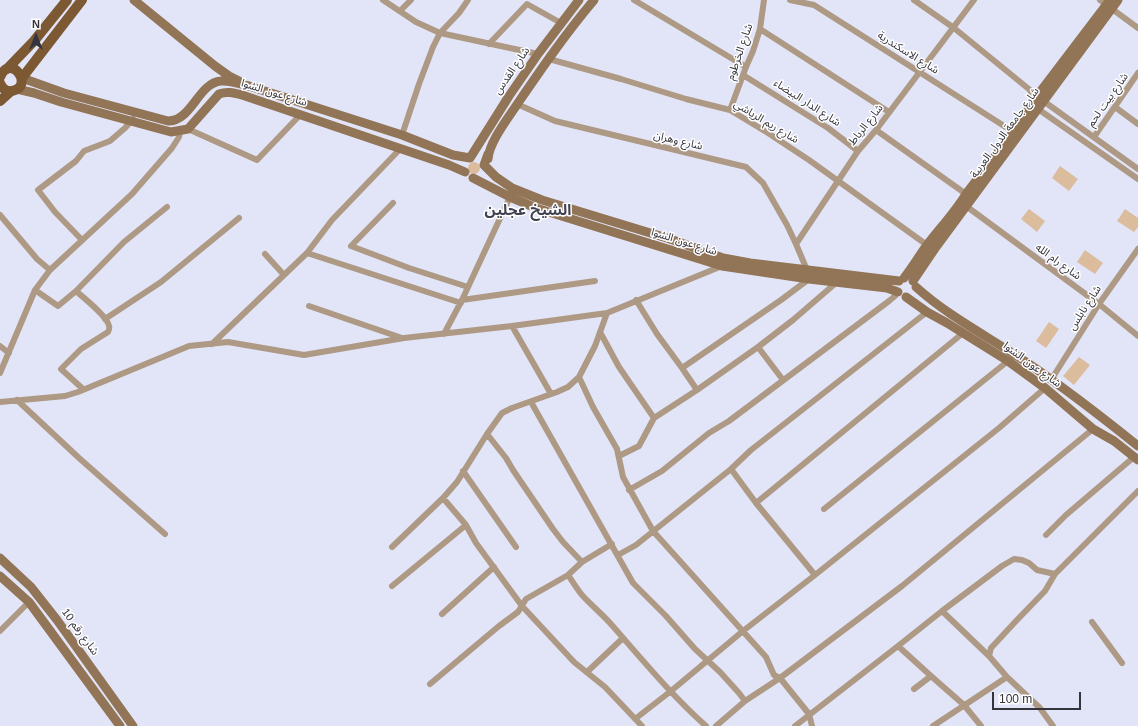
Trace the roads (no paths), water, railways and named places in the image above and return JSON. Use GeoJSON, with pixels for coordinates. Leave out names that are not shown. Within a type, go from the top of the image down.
{"type":"FeatureCollection","features":[{"type":"Feature","properties":{"kind":"main road"},"geometry":{"type":"LineString","coordinates":[[4,73],[34,41],[66,0]]}},
{"type":"Feature","properties":{"kind":"main road"},"geometry":{"type":"LineString","coordinates":[[0,101],[21,84],[22,78],[82,0]]}},
{"type":"Feature","properties":{"kind":"main road","name":"شارع عون الشوا"},"geometry":{"type":"LineString","coordinates":[[134,0],[215,66],[249,86]]}},
{"type":"Feature","properties":{"kind":"main road","name":"شارع القدس"},"geometry":{"type":"LineString","coordinates":[[470,158],[509,96],[538,54],[579,0]]}},
{"type":"Feature","properties":{"kind":"main road"},"geometry":{"type":"LineString","coordinates":[[484,165],[477,158],[470,158],[465,162],[465,172],[473,178],[476,178],[482,174],[488,154],[502,126],[573,24],[594,0]]}},
{"type":"Feature","properties":{"kind":"main road","name":"شارع جامعة الدول العربية"},"geometry":{"type":"LineString","coordinates":[[908,282],[927,245],[961,203],[966,194],[1107,4],[1118,0]]}},
{"type":"Feature","properties":{"kind":"main road"},"geometry":{"type":"LineString","coordinates":[[0,83],[5,89],[34,93],[61,102],[134,116],[176,121],[209,86],[216,73],[215,66]]}},
{"type":"Feature","properties":{"kind":"main road"},"geometry":{"type":"LineString","coordinates":[[4,73],[10,68],[19,72],[22,78],[134,116],[171,132],[184,130]]}},
{"type":"Feature","properties":{"kind":"main road","name":"شارع عون الشوا"},"geometry":{"type":"LineString","coordinates":[[209,86],[213,83],[221,81],[249,86],[402,135],[453,155],[470,158]]}},
{"type":"Feature","properties":{"kind":"main road","name":"شارع عون الشوا"},"geometry":{"type":"LineString","coordinates":[[184,130],[219,94],[224,92],[242,95],[301,114],[401,148],[465,172]]}},
{"type":"Feature","properties":{"kind":"main road","name":"شارع جامعة الدول العربية"},"geometry":{"type":"LineString","coordinates":[[908,282],[966,206],[1036,100]]}},
{"type":"Feature","properties":{"kind":"main road"},"geometry":{"type":"LineString","coordinates":[[458,156],[477,148]]}},
{"type":"Feature","properties":{"kind":"main road"},"geometry":{"type":"LineString","coordinates":[[488,154],[491,172]]}},
{"type":"Feature","properties":{"kind":"main road","name":"شارع عون الشوا"},"geometry":{"type":"LineString","coordinates":[[484,165],[496,177],[512,188],[542,200],[670,239],[724,258],[808,274],[837,282],[887,288],[948,323],[1008,361],[1045,388],[1093,429],[1114,441],[1136,458]]}},
{"type":"Feature","properties":{"kind":"main road","name":"شارع عون الشوا"},"geometry":{"type":"LineString","coordinates":[[473,178],[510,197],[536,208],[722,266],[908,282],[925,296],[1075,396],[1138,446]]}},
{"type":"Feature","properties":{"kind":"main road"},"geometry":{"type":"LineString","coordinates":[[908,282],[916,290],[912,295],[900,295],[897,287],[908,282]]}},
{"type":"Feature","properties":{"kind":"main road","name":"شارع رقم 10"},"geometry":{"type":"LineString","coordinates":[[0,558],[31,587],[57,620],[133,726]]}},
{"type":"Feature","properties":{"kind":"main road","name":"شارع رقم 10"},"geometry":{"type":"LineString","coordinates":[[0,576],[29,602],[120,726]]}},
{"type":"Feature","properties":{"kind":"street"},"geometry":{"type":"LineString","coordinates":[[383,0],[416,22],[440,33],[538,54]]}},
{"type":"Feature","properties":{"kind":"street"},"geometry":{"type":"LineString","coordinates":[[400,11],[411,0]]}},
{"type":"Feature","properties":{"kind":"street"},"geometry":{"type":"LineString","coordinates":[[402,135],[433,47],[440,33],[459,13],[468,0]]}},
{"type":"Feature","properties":{"kind":"street"},"geometry":{"type":"LineString","coordinates":[[634,0],[746,66]]}},
{"type":"Feature","properties":{"kind":"street","name":"شارع الخرطوم"},"geometry":{"type":"LineString","coordinates":[[730,110],[760,29],[764,0]]}},
{"type":"Feature","properties":{"kind":"street","name":"شارع الاسكندرية"},"geometry":{"type":"LineString","coordinates":[[790,0],[814,5],[1012,131]]}},
{"type":"Feature","properties":{"kind":"street"},"geometry":{"type":"LineString","coordinates":[[914,0],[954,28],[1036,100],[1138,179]]}},
{"type":"Feature","properties":{"kind":"street","name":"شارع الرباط"},"geometry":{"type":"LineString","coordinates":[[796,244],[858,151],[876,130],[974,0]]}},
{"type":"Feature","properties":{"kind":"street"},"geometry":{"type":"LineString","coordinates":[[489,44],[528,4],[561,23]]}},
{"type":"Feature","properties":{"kind":"street"},"geometry":{"type":"LineString","coordinates":[[1107,4],[1138,28]]}},
{"type":"Feature","properties":{"kind":"street"},"geometry":{"type":"LineString","coordinates":[[760,29],[889,112]]}},
{"type":"Feature","properties":{"kind":"street","name":"شارع ريم الرياشي"},"geometry":{"type":"LineString","coordinates":[[548,59],[686,99],[730,110],[809,160],[927,245]]}},
{"type":"Feature","properties":{"kind":"street","name":"شارع بيت لحم"},"geometry":{"type":"LineString","coordinates":[[1094,138],[1138,73]]}},
{"type":"Feature","properties":{"kind":"street","name":"شارع الدار البيضاء"},"geometry":{"type":"LineString","coordinates":[[743,75],[828,128],[858,151]]}},
{"type":"Feature","properties":{"kind":"street"},"geometry":{"type":"LineString","coordinates":[[1036,100],[1138,169]]}},
{"type":"Feature","properties":{"kind":"street","name":"شارع وهران"},"geometry":{"type":"LineString","coordinates":[[518,104],[555,121],[746,167],[763,183],[796,244]]}},
{"type":"Feature","properties":{"kind":"street"},"geometry":{"type":"LineString","coordinates":[[1115,107],[1138,124]]}},
{"type":"Feature","properties":{"kind":"street"},"geometry":{"type":"LineString","coordinates":[[0,373],[35,290],[50,270],[132,194],[172,148],[184,130],[257,160],[301,114]]}},
{"type":"Feature","properties":{"kind":"street"},"geometry":{"type":"LineString","coordinates":[[82,240],[55,212],[38,190],[76,161],[84,151],[110,141],[126,128],[134,116]]}},
{"type":"Feature","properties":{"kind":"street"},"geometry":{"type":"LineString","coordinates":[[876,130],[966,194]]}},
{"type":"Feature","properties":{"kind":"street"},"geometry":{"type":"LineString","coordinates":[[212,344],[308,253],[332,220],[401,148]]}},
{"type":"Feature","properties":{"kind":"street"},"geometry":{"type":"LineString","coordinates":[[444,334],[461,302],[510,197]]}},
{"type":"Feature","properties":{"kind":"street"},"geometry":{"type":"LineString","coordinates":[[393,204],[351,246],[409,268],[468,287]]}},
{"type":"Feature","properties":{"kind":"street","name":"شارع رام الله"},"geometry":{"type":"LineString","coordinates":[[966,206],[1099,304],[1138,336]]}},
{"type":"Feature","properties":{"kind":"street"},"geometry":{"type":"LineString","coordinates":[[35,290],[58,306],[76,291],[124,242],[167,207]]}},
{"type":"Feature","properties":{"kind":"street"},"geometry":{"type":"LineString","coordinates":[[0,215],[37,259],[50,270]]}},
{"type":"Feature","properties":{"kind":"street"},"geometry":{"type":"LineString","coordinates":[[105,319],[161,282],[239,218]]}},
{"type":"Feature","properties":{"kind":"street"},"geometry":{"type":"LineString","coordinates":[[682,368],[781,300],[808,274],[796,244]]}},
{"type":"Feature","properties":{"kind":"street","name":"شارع نابلس"},"geometry":{"type":"LineString","coordinates":[[1052,380],[1099,304],[1138,250]]}},
{"type":"Feature","properties":{"kind":"street"},"geometry":{"type":"LineString","coordinates":[[308,253],[461,302],[596,281]]}},
{"type":"Feature","properties":{"kind":"street"},"geometry":{"type":"LineString","coordinates":[[266,254],[284,275]]}},
{"type":"Feature","properties":{"kind":"street"},"geometry":{"type":"LineString","coordinates":[[0,402],[65,396],[189,346],[228,342],[304,355],[404,338],[512,326],[607,312],[722,266]]}},
{"type":"Feature","properties":{"kind":"street"},"geometry":{"type":"LineString","coordinates":[[619,456],[638,446],[654,418],[758,347],[793,320],[837,282]]}},
{"type":"Feature","properties":{"kind":"street"},"geometry":{"type":"LineString","coordinates":[[76,291],[97,310],[110,327],[108,332],[81,349],[61,369],[83,389]]}},
{"type":"Feature","properties":{"kind":"street"},"geometry":{"type":"LineString","coordinates":[[629,490],[662,471],[709,433],[729,421],[889,301],[900,295]]}},
{"type":"Feature","properties":{"kind":"street"},"geometry":{"type":"LineString","coordinates":[[636,300],[657,334],[697,390]]}},
{"type":"Feature","properties":{"kind":"street"},"geometry":{"type":"LineString","coordinates":[[309,306],[404,338]]}},
{"type":"Feature","properties":{"kind":"street"},"geometry":{"type":"LineString","coordinates":[[392,547],[443,498],[463,472],[502,413],[551,394],[568,386],[579,377],[592,352],[607,312]]}},
{"type":"Feature","properties":{"kind":"street"},"geometry":{"type":"LineString","coordinates":[[618,555],[636,545],[731,469],[751,450],[927,312]]}},
{"type":"Feature","properties":{"kind":"street"},"geometry":{"type":"LineString","coordinates":[[512,326],[551,394]]}},
{"type":"Feature","properties":{"kind":"street"},"geometry":{"type":"LineString","coordinates":[[600,332],[619,367],[654,418]]}},
{"type":"Feature","properties":{"kind":"street"},"geometry":{"type":"LineString","coordinates":[[756,503],[963,333]]}},
{"type":"Feature","properties":{"kind":"street"},"geometry":{"type":"LineString","coordinates":[[0,346],[9,353]]}},
{"type":"Feature","properties":{"kind":"street"},"geometry":{"type":"LineString","coordinates":[[758,347],[783,380]]}},
{"type":"Feature","properties":{"kind":"street"},"geometry":{"type":"LineString","coordinates":[[824,509],[1008,361]]}},
{"type":"Feature","properties":{"kind":"street"},"geometry":{"type":"LineString","coordinates":[[579,377],[593,407],[617,449],[623,477],[629,490],[653,531],[766,657],[774,675],[780,678],[809,714],[812,726]]}},
{"type":"Feature","properties":{"kind":"street"},"geometry":{"type":"LineString","coordinates":[[635,719],[998,428],[1045,388]]}},
{"type":"Feature","properties":{"kind":"street"},"geometry":{"type":"LineString","coordinates":[[17,400],[79,458],[165,534]]}},
{"type":"Feature","properties":{"kind":"street"},"geometry":{"type":"LineString","coordinates":[[531,402],[633,583],[666,616],[691,645],[739,693],[745,701]]}},
{"type":"Feature","properties":{"kind":"street"},"geometry":{"type":"LineString","coordinates":[[716,726],[745,701],[780,678],[902,586],[1093,429]]}},
{"type":"Feature","properties":{"kind":"street"},"geometry":{"type":"LineString","coordinates":[[487,434],[506,458],[553,529],[582,562]]}},
{"type":"Feature","properties":{"kind":"street"},"geometry":{"type":"LineString","coordinates":[[1046,535],[1066,515],[1136,458]]}},
{"type":"Feature","properties":{"kind":"street"},"geometry":{"type":"LineString","coordinates":[[731,469],[756,503],[815,575]]}},
{"type":"Feature","properties":{"kind":"street"},"geometry":{"type":"LineString","coordinates":[[463,472],[516,547]]}},
{"type":"Feature","properties":{"kind":"street"},"geometry":{"type":"LineString","coordinates":[[989,656],[991,648],[1045,591],[1056,574],[1138,491]]}},
{"type":"Feature","properties":{"kind":"street"},"geometry":{"type":"LineString","coordinates":[[443,498],[466,525],[476,543],[522,606],[574,662],[605,687],[642,726]]}},
{"type":"Feature","properties":{"kind":"street"},"geometry":{"type":"LineString","coordinates":[[392,586],[466,525]]}},
{"type":"Feature","properties":{"kind":"street"},"geometry":{"type":"LineString","coordinates":[[430,684],[518,612],[526,599],[568,575],[582,562],[612,544]]}},
{"type":"Feature","properties":{"kind":"street"},"geometry":{"type":"LineString","coordinates":[[795,726],[942,611],[1002,566],[1014,559],[1029,563],[1037,570],[1056,574]]}},
{"type":"Feature","properties":{"kind":"street"},"geometry":{"type":"LineString","coordinates":[[442,614],[494,567]]}},
{"type":"Feature","properties":{"kind":"street"},"geometry":{"type":"LineString","coordinates":[[568,575],[581,594],[609,622],[685,707],[706,726]]}},
{"type":"Feature","properties":{"kind":"street"},"geometry":{"type":"LineString","coordinates":[[0,630],[29,602]]}},
{"type":"Feature","properties":{"kind":"street"},"geometry":{"type":"LineString","coordinates":[[942,611],[1040,708],[1052,726]]}},
{"type":"Feature","properties":{"kind":"street"},"geometry":{"type":"LineString","coordinates":[[1092,622],[1122,663]]}},
{"type":"Feature","properties":{"kind":"street"},"geometry":{"type":"LineString","coordinates":[[587,672],[623,638]]}},
{"type":"Feature","properties":{"kind":"street"},"geometry":{"type":"LineString","coordinates":[[898,646],[964,705],[981,726]]}},
{"type":"Feature","properties":{"kind":"street"},"geometry":{"type":"LineString","coordinates":[[914,688],[930,676]]}},
{"type":"Feature","properties":{"kind":"street"},"geometry":{"type":"LineString","coordinates":[[932,726],[1007,677]]}},
{"type":"Feature","properties":{"kind":"district","name":"الشيخ عجلين"},"geometry":{"type":"Point","coordinates":[528,211]}}]}
